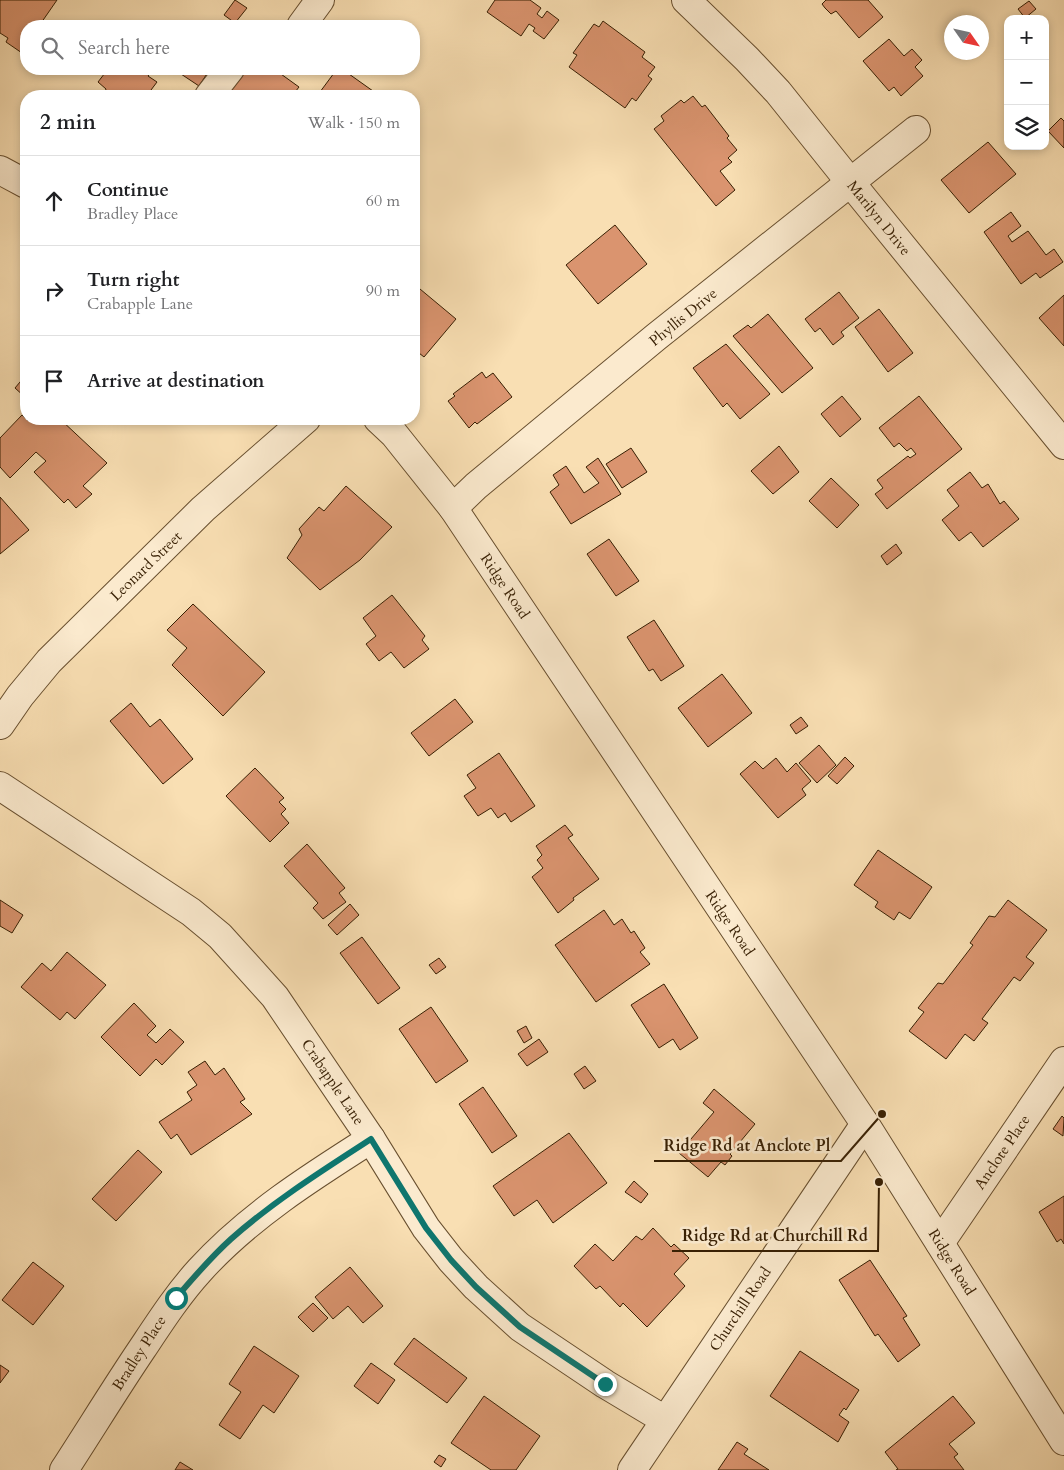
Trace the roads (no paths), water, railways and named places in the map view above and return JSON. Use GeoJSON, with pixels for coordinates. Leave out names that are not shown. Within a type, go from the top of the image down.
{"type":"FeatureCollection","features":[{"type":"Feature","properties":{"kind":"street"},"geometry":{"type":"LineString","coordinates":[[305,20],[320,0]]}},
{"type":"Feature","properties":{"kind":"street","name":"Marilyn Drive"},"geometry":{"type":"LineString","coordinates":[[686,0],[748,58],[778,92],[1064,445]]}},
{"type":"Feature","properties":{"kind":"street"},"geometry":{"type":"LineString","coordinates":[[214,90],[225,75]]}},
{"type":"Feature","properties":{"kind":"street","name":"Phyllis Drive"},"geometry":{"type":"LineString","coordinates":[[453,508],[476,486],[656,337],[916,130]]}},
{"type":"Feature","properties":{"kind":"street"},"geometry":{"type":"LineString","coordinates":[[0,170],[20,181]]}},
{"type":"Feature","properties":{"kind":"street","name":"Leonard Street"},"geometry":{"type":"LineString","coordinates":[[0,725],[20,696],[56,655],[203,510],[299,425]]}},
{"type":"Feature","properties":{"kind":"street","name":"Ridge Road"},"geometry":{"type":"LineString","coordinates":[[384,425],[394,434],[453,508],[865,1124],[1064,1441]]}},
{"type":"Feature","properties":{"kind":"street","name":"Crabapple Lane"},"geometry":{"type":"LineString","coordinates":[[0,786],[191,912],[220,936],[275,997],[371,1139],[426,1228],[451,1260],[476,1287],[520,1327],[605,1384],[665,1420]]}},
{"type":"Feature","properties":{"kind":"street","name":"Anclote Place"},"geometry":{"type":"LineString","coordinates":[[940,1243],[1064,1061]]}},
{"type":"Feature","properties":{"kind":"street","name":"Churchill Road"},"geometry":{"type":"LineString","coordinates":[[632,1470],[865,1124]]}},
{"type":"Feature","properties":{"kind":"street","name":"Bradley Place"},"geometry":{"type":"LineString","coordinates":[[64,1470],[176,1298],[201,1269],[230,1240],[258,1217],[324,1169],[371,1139]]}},
{"type":"Feature","properties":{"kind":"place","name":"Ridge Rd at Anclote Pl"},"geometry":{"type":"Point","coordinates":[882,1114]}},
{"type":"Feature","properties":{"kind":"place","name":"Ridge Rd at Churchill Rd"},"geometry":{"type":"Point","coordinates":[879,1182]}}]}
